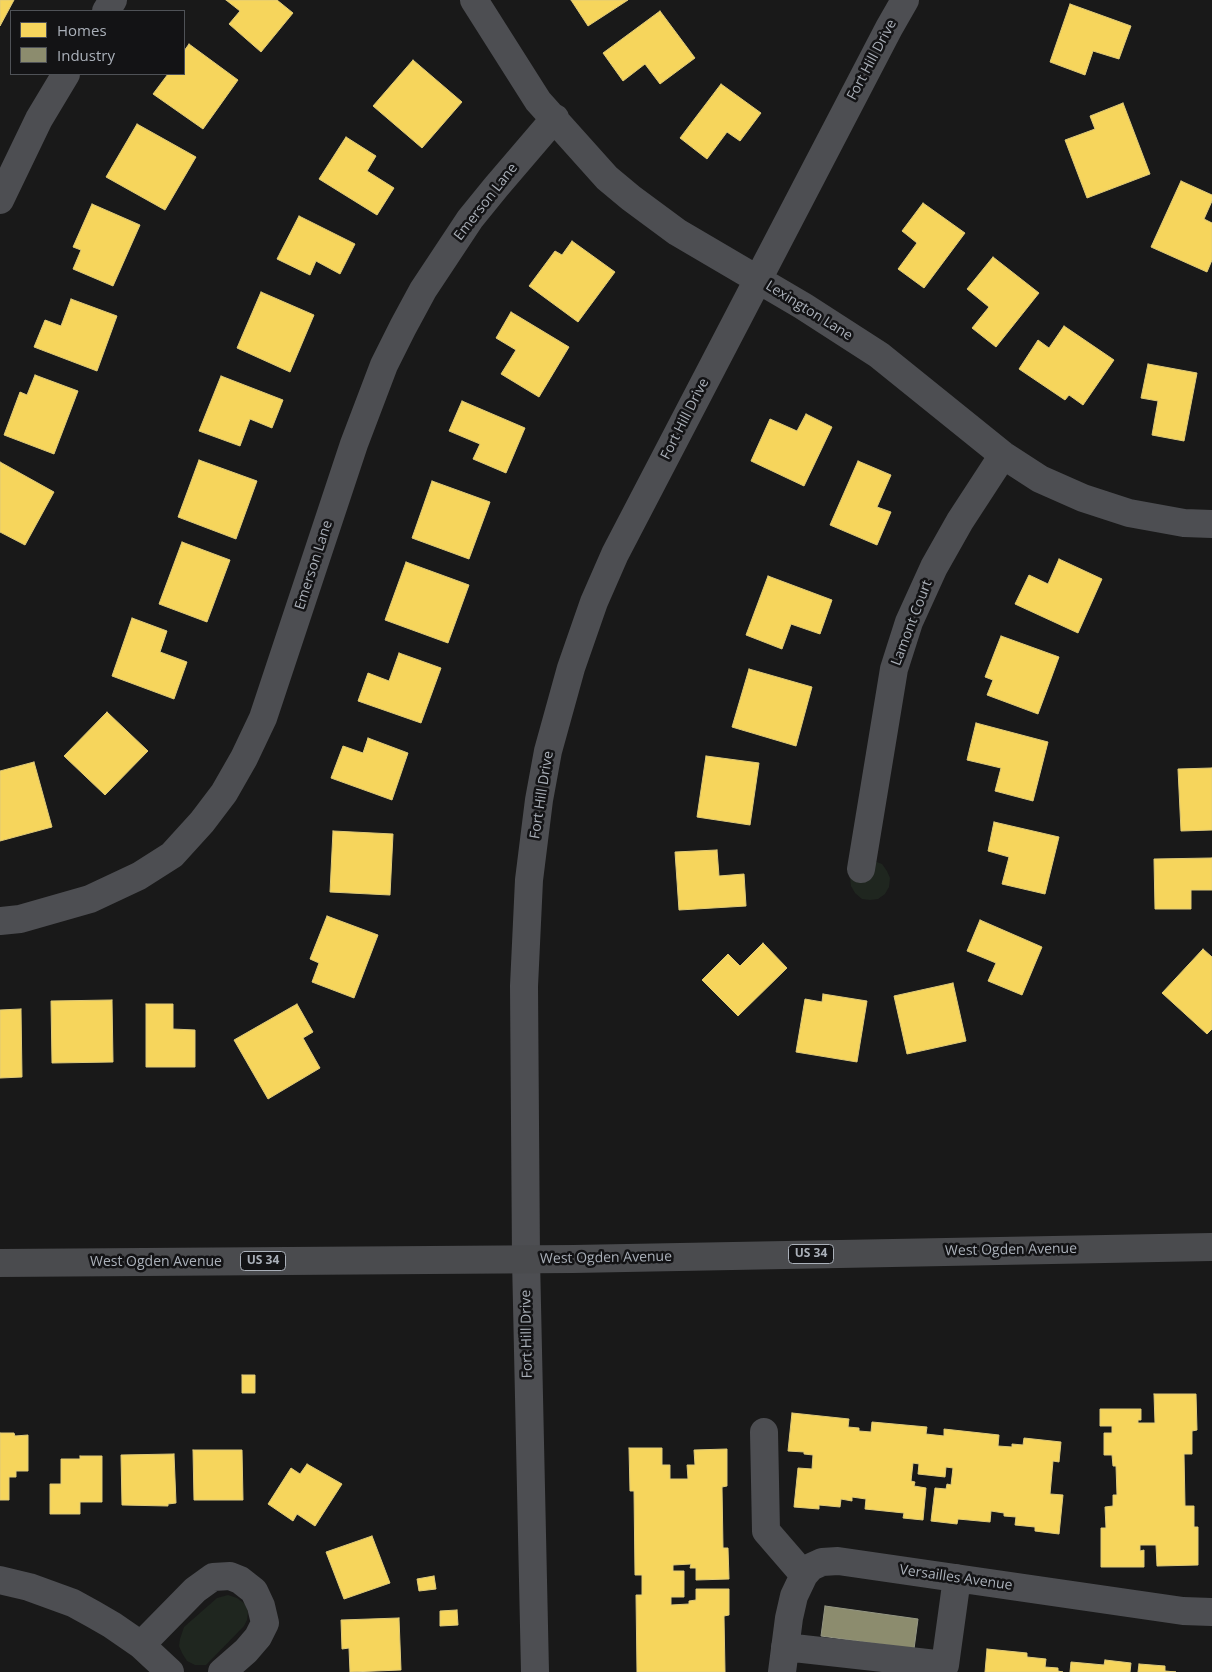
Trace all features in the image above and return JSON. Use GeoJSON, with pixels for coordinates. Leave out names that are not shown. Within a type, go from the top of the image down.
{"type":"FeatureCollection","features":[{"type":"Feature","properties":{"kind":"main road","name":"West Ogden Avenue"},"geometry":{"type":"LineString","coordinates":[[0,1263],[526,1259],[1212,1248]]}},
{"type":"Feature","properties":{"kind":"street","name":"Lexington Lane"},"geometry":{"type":"LineString","coordinates":[[474,0],[538,101],[607,178],[677,232],[835,326],[879,355],[1003,455],[1040,479],[1083,498],[1129,513],[1184,523],[1212,524]]}},
{"type":"Feature","properties":{"kind":"street","name":"Fort Hill Drive"},"geometry":{"type":"LineString","coordinates":[[535,1672],[526,1259],[524,986],[529,880],[539,800],[548,751],[571,668],[594,602],[611,562],[888,28],[905,0]]}},
{"type":"Feature","properties":{"kind":"street"},"geometry":{"type":"LineString","coordinates":[[0,200],[39,119],[65,75]]}},
{"type":"Feature","properties":{"kind":"street","name":"Emerson Lane"},"geometry":{"type":"LineString","coordinates":[[0,922],[20,919],[90,899],[138,876],[172,855],[202,822],[224,793],[244,758],[263,718],[354,444],[384,365],[423,290],[470,219],[555,118]]}},
{"type":"Feature","properties":{"kind":"street","name":"Lamont Court"},"geometry":{"type":"LineString","coordinates":[[861,869],[894,669],[910,622],[934,567],[960,521],[1003,455]]}},
{"type":"Feature","properties":{"kind":"street"},"geometry":{"type":"LineString","coordinates":[[764,1432],[766,1531],[804,1575],[794,1596],[789,1618],[784,1660],[945,1666],[957,1578]]}},
{"type":"Feature","properties":{"kind":"street","name":"Versailles Avenue"},"geometry":{"type":"LineString","coordinates":[[804,1575],[811,1567],[822,1562],[838,1561],[1183,1610],[1212,1612]]}},
{"type":"Feature","properties":{"kind":"street"},"geometry":{"type":"LineString","coordinates":[[141,1645],[195,1590],[213,1577],[230,1576],[240,1580],[254,1591],[261,1606],[265,1623],[258,1637],[246,1651],[222,1672]]}},
{"type":"Feature","properties":{"kind":"street"},"geometry":{"type":"LineString","coordinates":[[0,1580],[30,1587],[73,1603],[112,1625],[141,1645],[170,1672]]}},
{"type":"Feature","properties":{"kind":"shaded area"},"geometry":{"type":"Polygon","coordinates":[[[874,861],[882,864],[887,871],[890,878],[889,887],[885,894],[878,899],[862,899],[851,886],[852,870],[874,861]]]}},
{"type":"Feature","properties":{"kind":"shaded area"},"geometry":{"type":"Polygon","coordinates":[[[228,1595],[237,1598],[245,1604],[248,1612],[244,1626],[206,1665],[195,1665],[187,1661],[179,1646],[184,1627],[217,1598],[228,1595]]]}},
{"type":"Feature","properties":{"kind":"building: Homes"},"geometry":{"type":"Polygon","coordinates":[[[0,0],[14,0],[0,26],[0,0]]]}},
{"type":"Feature","properties":{"kind":"building: Homes"},"geometry":{"type":"Polygon","coordinates":[[[226,0],[277,0],[293,13],[261,52],[229,24],[240,11],[226,0]]]}},
{"type":"Feature","properties":{"kind":"building: Homes"},"geometry":{"type":"Polygon","coordinates":[[[571,0],[628,0],[588,26],[571,0]]]}},
{"type":"Feature","properties":{"kind":"building: Homes"},"geometry":{"type":"Polygon","coordinates":[[[1070,4],[1131,26],[1119,59],[1093,51],[1085,75],[1050,62],[1070,4]]]}},
{"type":"Feature","properties":{"kind":"building: Homes"},"geometry":{"type":"Polygon","coordinates":[[[660,11],[695,58],[660,84],[645,64],[623,81],[603,53],[660,11]]]}},
{"type":"Feature","properties":{"kind":"building: Homes"},"geometry":{"type":"Polygon","coordinates":[[[189,44],[238,80],[203,129],[153,94],[167,75],[185,75],[185,50],[189,44]]]}},
{"type":"Feature","properties":{"kind":"building: Homes"},"geometry":{"type":"Polygon","coordinates":[[[413,60],[462,102],[422,148],[373,106],[413,60]]]}},
{"type":"Feature","properties":{"kind":"building: Homes"},"geometry":{"type":"Polygon","coordinates":[[[721,84],[761,113],[740,141],[727,132],[707,159],[680,138],[721,84]]]}},
{"type":"Feature","properties":{"kind":"building: Homes"},"geometry":{"type":"Polygon","coordinates":[[[1123,103],[1150,174],[1087,198],[1065,140],[1095,129],[1090,116],[1123,103]]]}},
{"type":"Feature","properties":{"kind":"building: Homes"},"geometry":{"type":"Polygon","coordinates":[[[137,124],[196,157],[165,210],[106,177],[137,124]]]}},
{"type":"Feature","properties":{"kind":"building: Homes"},"geometry":{"type":"Polygon","coordinates":[[[346,137],[376,156],[367,171],[394,188],[377,215],[319,179],[346,137]]]}},
{"type":"Feature","properties":{"kind":"building: Homes"},"geometry":{"type":"Polygon","coordinates":[[[1181,181],[1212,195],[1212,201],[1204,219],[1212,223],[1212,260],[1207,272],[1151,247],[1181,181]]]}},
{"type":"Feature","properties":{"kind":"building: Homes"},"geometry":{"type":"Polygon","coordinates":[[[923,203],[965,233],[924,288],[898,269],[917,243],[902,231],[923,203]]]}},
{"type":"Feature","properties":{"kind":"building: Homes"},"geometry":{"type":"Polygon","coordinates":[[[92,204],[140,225],[113,286],[73,269],[81,250],[73,247],[92,204]]]}},
{"type":"Feature","properties":{"kind":"building: Homes"},"geometry":{"type":"Polygon","coordinates":[[[299,216],[355,244],[340,274],[316,261],[310,275],[277,259],[299,216]]]}},
{"type":"Feature","properties":{"kind":"building: Homes"},"geometry":{"type":"Polygon","coordinates":[[[572,241],[615,272],[578,322],[529,286],[555,251],[562,255],[572,241]]]}},
{"type":"Feature","properties":{"kind":"building: Homes"},"geometry":{"type":"Polygon","coordinates":[[[993,257],[1039,293],[996,347],[972,328],[989,307],[967,289],[993,257]]]}},
{"type":"Feature","properties":{"kind":"building: Homes"},"geometry":{"type":"Polygon","coordinates":[[[261,292],[314,315],[290,372],[237,348],[261,292]]]}},
{"type":"Feature","properties":{"kind":"building: Homes"},"geometry":{"type":"Polygon","coordinates":[[[71,299],[117,316],[97,371],[34,347],[45,320],[61,326],[71,299]]]}},
{"type":"Feature","properties":{"kind":"building: Homes"},"geometry":{"type":"Polygon","coordinates":[[[511,312],[569,347],[539,397],[501,374],[516,350],[496,338],[511,312]]]}},
{"type":"Feature","properties":{"kind":"building: Homes"},"geometry":{"type":"Polygon","coordinates":[[[1064,326],[1114,360],[1083,405],[1069,395],[1065,400],[1019,369],[1038,340],[1049,348],[1064,326]]]}},
{"type":"Feature","properties":{"kind":"building: Homes"},"geometry":{"type":"Polygon","coordinates":[[[1148,364],[1197,373],[1184,441],[1152,435],[1158,401],[1141,398],[1148,364]]]}},
{"type":"Feature","properties":{"kind":"building: Homes"},"geometry":{"type":"Polygon","coordinates":[[[35,375],[78,391],[54,454],[4,435],[20,392],[27,395],[35,375]]]}},
{"type":"Feature","properties":{"kind":"building: Homes"},"geometry":{"type":"Polygon","coordinates":[[[221,376],[283,400],[272,428],[250,419],[240,446],[199,431],[221,376]]]}},
{"type":"Feature","properties":{"kind":"building: Homes"},"geometry":{"type":"Polygon","coordinates":[[[462,401],[525,428],[506,473],[473,459],[480,444],[449,431],[462,401]]]}},
{"type":"Feature","properties":{"kind":"building: Homes"},"geometry":{"type":"Polygon","coordinates":[[[806,414],[832,427],[804,486],[751,461],[770,419],[797,431],[806,414]]]}},
{"type":"Feature","properties":{"kind":"building: Homes"},"geometry":{"type":"Polygon","coordinates":[[[199,460],[257,481],[236,539],[178,517],[199,460]]]}},
{"type":"Feature","properties":{"kind":"building: Homes"},"geometry":{"type":"Polygon","coordinates":[[[858,461],[891,475],[877,507],[891,512],[877,545],[830,525],[858,461]]]}},
{"type":"Feature","properties":{"kind":"building: Homes"},"geometry":{"type":"Polygon","coordinates":[[[0,462],[54,492],[25,545],[0,532],[0,462]]]}},
{"type":"Feature","properties":{"kind":"building: Homes"},"geometry":{"type":"Polygon","coordinates":[[[432,481],[490,502],[469,559],[412,538],[432,481]]]}},
{"type":"Feature","properties":{"kind":"building: Homes"},"geometry":{"type":"Polygon","coordinates":[[[182,542],[230,560],[207,622],[159,604],[182,542]]]}},
{"type":"Feature","properties":{"kind":"building: Homes"},"geometry":{"type":"Polygon","coordinates":[[[1059,559],[1102,579],[1078,633],[1015,604],[1029,575],[1048,584],[1059,559]]]}},
{"type":"Feature","properties":{"kind":"building: Homes"},"geometry":{"type":"Polygon","coordinates":[[[406,562],[469,585],[448,643],[385,620],[406,562]]]}},
{"type":"Feature","properties":{"kind":"building: Homes"},"geometry":{"type":"Polygon","coordinates":[[[768,576],[832,600],[820,634],[791,624],[782,649],[746,635],[768,576]]]}},
{"type":"Feature","properties":{"kind":"building: Homes"},"geometry":{"type":"Polygon","coordinates":[[[132,618],[167,631],[160,652],[187,662],[174,699],[112,676],[132,618]]]}},
{"type":"Feature","properties":{"kind":"building: Homes"},"geometry":{"type":"Polygon","coordinates":[[[1001,636],[1059,657],[1038,714],[987,695],[993,680],[985,677],[1001,636]]]}},
{"type":"Feature","properties":{"kind":"building: Homes"},"geometry":{"type":"Polygon","coordinates":[[[399,653],[441,668],[421,723],[358,701],[368,673],[389,681],[399,653]]]}},
{"type":"Feature","properties":{"kind":"building: Homes"},"geometry":{"type":"Polygon","coordinates":[[[749,669],[812,687],[796,746],[732,727],[749,669]]]}},
{"type":"Feature","properties":{"kind":"building: Homes"},"geometry":{"type":"Polygon","coordinates":[[[107,712],[148,751],[105,795],[64,756],[107,712]]]}},
{"type":"Feature","properties":{"kind":"building: Homes"},"geometry":{"type":"Polygon","coordinates":[[[976,723],[1048,742],[1033,801],[995,791],[1001,768],[967,760],[976,723]]]}},
{"type":"Feature","properties":{"kind":"building: Homes"},"geometry":{"type":"Polygon","coordinates":[[[368,738],[408,753],[392,800],[331,778],[343,746],[363,753],[368,738]]]}},
{"type":"Feature","properties":{"kind":"building: Homes"},"geometry":{"type":"Polygon","coordinates":[[[706,756],[759,763],[750,825],[697,817],[706,756]]]}},
{"type":"Feature","properties":{"kind":"building: Homes"},"geometry":{"type":"Polygon","coordinates":[[[34,762],[52,827],[0,841],[0,771],[34,762]]]}},
{"type":"Feature","properties":{"kind":"building: Homes"},"geometry":{"type":"Polygon","coordinates":[[[1212,768],[1212,830],[1181,831],[1178,769],[1212,768]]]}},
{"type":"Feature","properties":{"kind":"building: Homes"},"geometry":{"type":"Polygon","coordinates":[[[994,822],[1059,837],[1045,894],[1002,884],[1009,857],[988,851],[994,822]]]}},
{"type":"Feature","properties":{"kind":"building: Homes"},"geometry":{"type":"Polygon","coordinates":[[[333,831],[393,834],[390,895],[330,892],[333,831]]]}},
{"type":"Feature","properties":{"kind":"building: Homes"},"geometry":{"type":"Polygon","coordinates":[[[717,850],[719,876],[744,874],[746,906],[679,910],[675,852],[717,850]]]}},
{"type":"Feature","properties":{"kind":"building: Homes"},"geometry":{"type":"Polygon","coordinates":[[[1212,858],[1212,890],[1191,890],[1191,909],[1155,909],[1154,859],[1212,858]]]}},
{"type":"Feature","properties":{"kind":"building: Homes"},"geometry":{"type":"Polygon","coordinates":[[[327,916],[378,935],[354,998],[312,982],[319,963],[310,959],[327,916]]]}},
{"type":"Feature","properties":{"kind":"building: Homes"},"geometry":{"type":"Polygon","coordinates":[[[980,920],[1042,947],[1022,995],[988,981],[996,963],[967,951],[980,920]]]}},
{"type":"Feature","properties":{"kind":"building: Homes"},"geometry":{"type":"Polygon","coordinates":[[[763,943],[787,968],[738,1016],[702,980],[728,954],[740,966],[763,943]]]}},
{"type":"Feature","properties":{"kind":"building: Homes"},"geometry":{"type":"Polygon","coordinates":[[[1203,949],[1212,957],[1212,1029],[1207,1034],[1162,993],[1203,949]]]}},
{"type":"Feature","properties":{"kind":"building: Homes"},"geometry":{"type":"Polygon","coordinates":[[[953,983],[966,1041],[907,1054],[894,996],[953,983]]]}},
{"type":"Feature","properties":{"kind":"building: Homes"},"geometry":{"type":"Polygon","coordinates":[[[823,994],[867,1001],[857,1062],[796,1052],[805,999],[822,1002],[823,994]]]}},
{"type":"Feature","properties":{"kind":"building: Homes"},"geometry":{"type":"Polygon","coordinates":[[[112,1000],[113,1062],[52,1063],[51,1001],[112,1000]]]}},
{"type":"Feature","properties":{"kind":"building: Homes"},"geometry":{"type":"Polygon","coordinates":[[[146,1004],[173,1004],[173,1029],[195,1030],[195,1067],[146,1067],[146,1004]]]}},
{"type":"Feature","properties":{"kind":"building: Homes"},"geometry":{"type":"Polygon","coordinates":[[[297,1004],[313,1032],[303,1038],[320,1068],[268,1099],[234,1040],[297,1004]]]}},
{"type":"Feature","properties":{"kind":"building: Homes"},"geometry":{"type":"Polygon","coordinates":[[[21,1009],[22,1077],[0,1078],[0,1010],[21,1009]]]}},
{"type":"Feature","properties":{"kind":"building: Homes"},"geometry":{"type":"Polygon","coordinates":[[[242,1375],[255,1375],[255,1393],[242,1393],[242,1375]]]}},
{"type":"Feature","properties":{"kind":"building: Homes"},"geometry":{"type":"Polygon","coordinates":[[[1154,1394],[1196,1394],[1197,1430],[1192,1431],[1192,1454],[1184,1454],[1185,1506],[1194,1506],[1194,1527],[1198,1527],[1198,1565],[1157,1566],[1156,1545],[1140,1545],[1140,1551],[1144,1550],[1144,1567],[1101,1567],[1101,1528],[1106,1528],[1105,1507],[1113,1506],[1113,1495],[1117,1495],[1116,1466],[1113,1466],[1112,1455],[1104,1455],[1104,1433],[1112,1433],[1112,1426],[1100,1426],[1100,1409],[1141,1409],[1141,1420],[1138,1420],[1138,1423],[1155,1423],[1154,1394]]]}},
{"type":"Feature","properties":{"kind":"building: Homes"},"geometry":{"type":"Polygon","coordinates":[[[792,1413],[849,1419],[848,1427],[859,1428],[859,1431],[871,1432],[872,1422],[927,1427],[926,1434],[944,1436],[944,1429],[999,1435],[998,1446],[1012,1447],[1012,1444],[1023,1445],[1024,1438],[1061,1442],[1059,1462],[1053,1461],[1050,1494],[1063,1495],[1059,1534],[1035,1531],[1035,1527],[1015,1525],[1016,1517],[1004,1516],[1004,1513],[991,1511],[990,1522],[958,1519],[957,1524],[931,1521],[935,1488],[946,1489],[947,1484],[951,1485],[953,1468],[946,1467],[945,1477],[918,1474],[919,1464],[913,1463],[911,1481],[915,1482],[914,1486],[926,1488],[923,1520],[903,1518],[904,1513],[865,1509],[866,1499],[852,1497],[852,1501],[841,1499],[840,1507],[819,1505],[819,1509],[794,1507],[798,1468],[812,1469],[813,1455],[804,1454],[804,1452],[788,1451],[792,1413]]]}},
{"type":"Feature","properties":{"kind":"building: Homes"},"geometry":{"type":"Polygon","coordinates":[[[0,1433],[14,1433],[15,1436],[28,1435],[28,1471],[16,1471],[16,1477],[9,1477],[9,1500],[0,1500],[0,1433]]]}},
{"type":"Feature","properties":{"kind":"building: Homes"},"geometry":{"type":"Polygon","coordinates":[[[629,1448],[662,1448],[662,1465],[670,1465],[670,1479],[688,1479],[687,1465],[695,1465],[694,1450],[727,1449],[727,1486],[722,1487],[723,1548],[728,1548],[729,1579],[696,1580],[696,1568],[690,1568],[691,1564],[673,1565],[673,1571],[684,1571],[684,1597],[671,1597],[671,1605],[689,1604],[689,1601],[696,1600],[696,1589],[729,1589],[729,1615],[724,1616],[725,1672],[637,1672],[636,1595],[642,1595],[642,1575],[635,1575],[634,1491],[630,1491],[629,1448]]]}},
{"type":"Feature","properties":{"kind":"building: Homes"},"geometry":{"type":"Polygon","coordinates":[[[193,1450],[242,1450],[243,1500],[194,1500],[193,1450]]]}},
{"type":"Feature","properties":{"kind":"building: Homes"},"geometry":{"type":"Polygon","coordinates":[[[174,1454],[176,1503],[168,1504],[168,1506],[122,1505],[121,1455],[174,1454]]]}},
{"type":"Feature","properties":{"kind":"building: Homes"},"geometry":{"type":"Polygon","coordinates":[[[80,1456],[102,1456],[102,1502],[80,1502],[80,1514],[50,1514],[50,1484],[61,1484],[61,1459],[80,1459],[80,1456]]]}},
{"type":"Feature","properties":{"kind":"building: Homes"},"geometry":{"type":"Polygon","coordinates":[[[307,1464],[342,1484],[315,1526],[297,1514],[293,1521],[268,1504],[291,1468],[300,1474],[307,1464]]]}},
{"type":"Feature","properties":{"kind":"building: Homes"},"geometry":{"type":"Polygon","coordinates":[[[372,1536],[390,1583],[344,1599],[326,1552],[372,1536]]]}},
{"type":"Feature","properties":{"kind":"building: Homes"},"geometry":{"type":"Polygon","coordinates":[[[434,1576],[436,1589],[419,1591],[417,1579],[434,1576]]]}},
{"type":"Feature","properties":{"kind":"building: Homes"},"geometry":{"type":"Polygon","coordinates":[[[457,1610],[458,1625],[440,1626],[440,1611],[457,1610]]]}},
{"type":"Feature","properties":{"kind":"building: Homes"},"geometry":{"type":"Polygon","coordinates":[[[399,1618],[401,1670],[350,1672],[349,1648],[342,1649],[341,1620],[399,1618]]]}},
{"type":"Feature","properties":{"kind":"building: Homes"},"geometry":{"type":"Polygon","coordinates":[[[987,1649],[1027,1653],[1027,1657],[1046,1659],[1045,1667],[1058,1668],[1058,1671],[1063,1672],[985,1672],[987,1649]]]}},
{"type":"Feature","properties":{"kind":"building: Homes"},"geometry":{"type":"Polygon","coordinates":[[[1105,1660],[1131,1663],[1130,1672],[1070,1672],[1071,1662],[1104,1665],[1105,1660]]]}},
{"type":"Feature","properties":{"kind":"building: Homes"},"geometry":{"type":"Polygon","coordinates":[[[1139,1664],[1165,1666],[1165,1671],[1176,1672],[1138,1672],[1139,1664]]]}},
{"type":"Feature","properties":{"kind":"building: Industry"},"geometry":{"type":"Polygon","coordinates":[[[825,1606],[918,1619],[914,1649],[821,1636],[825,1606]]]}}]}
